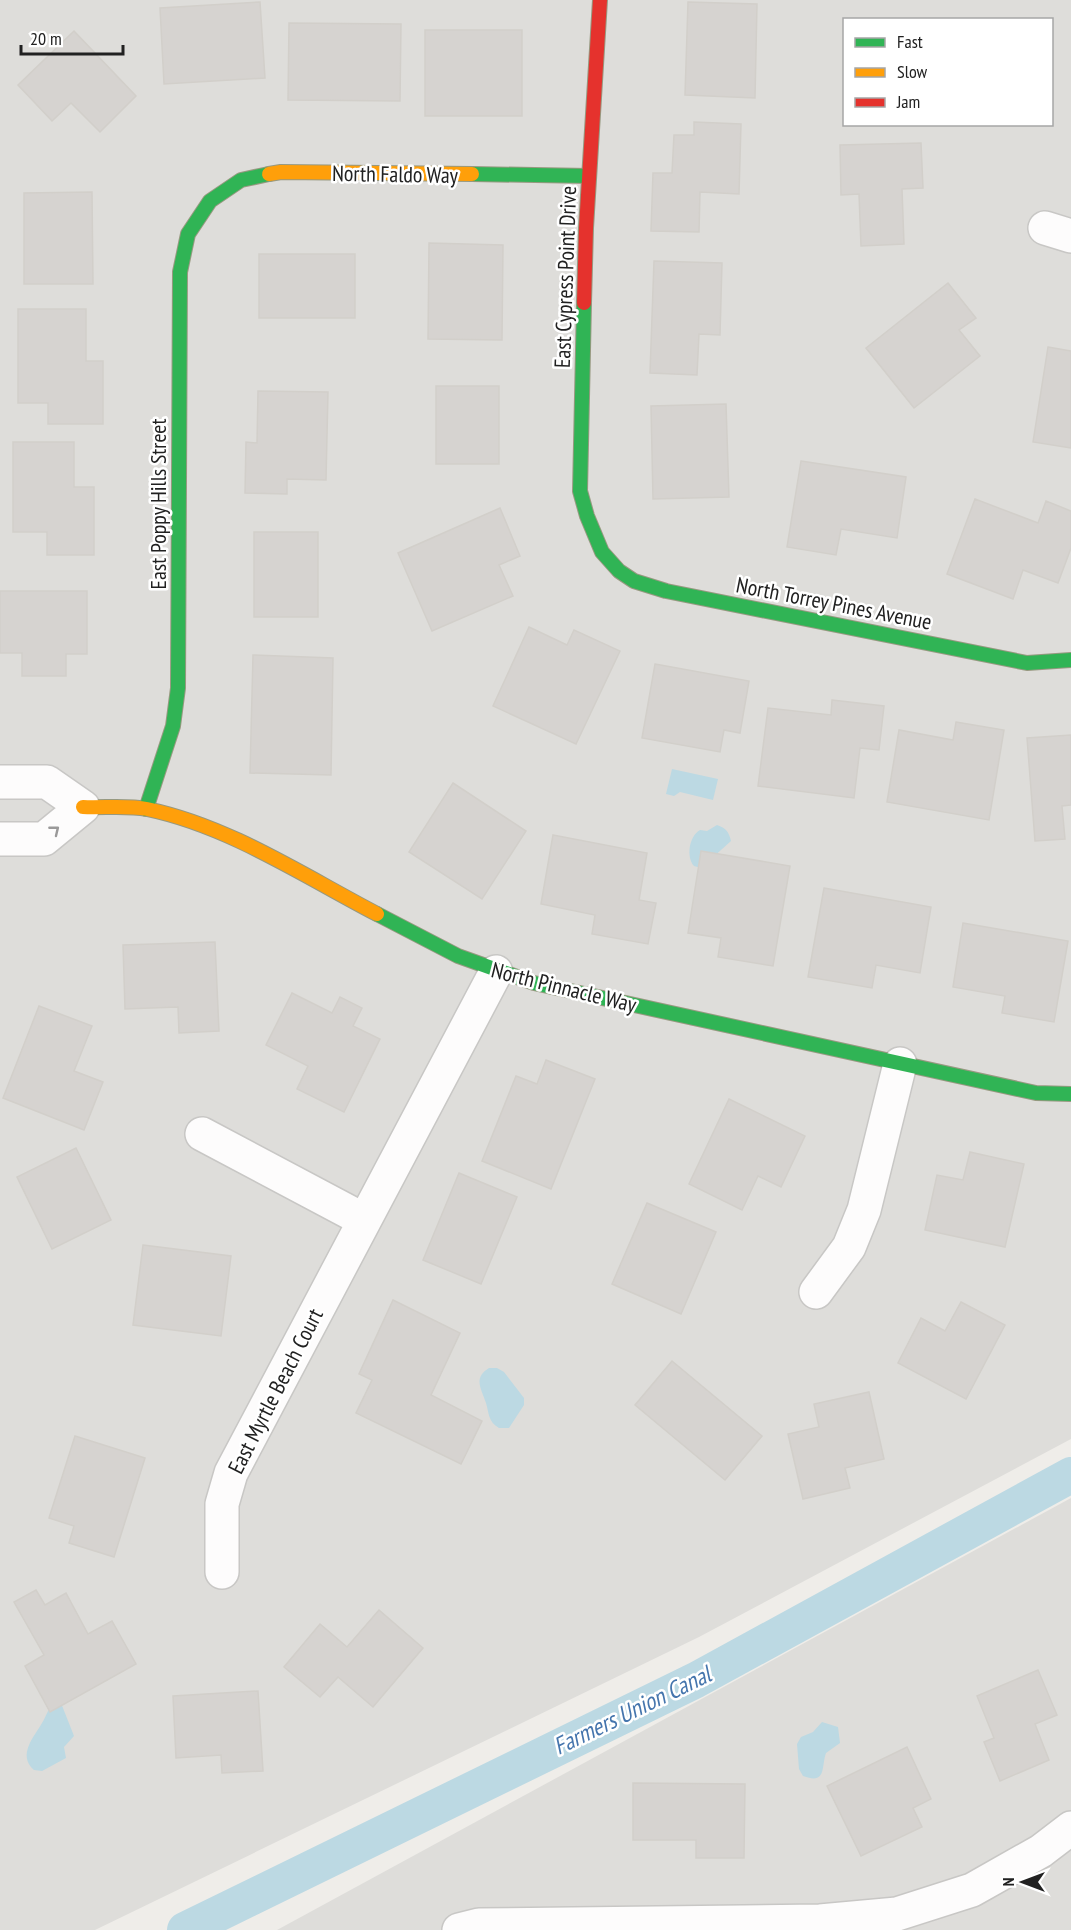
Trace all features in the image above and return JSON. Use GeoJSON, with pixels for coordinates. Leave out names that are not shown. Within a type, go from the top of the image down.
{"type":"FeatureCollection","features":[{"type":"Feature","properties":{"kind":"street","name":"East Cypress Point Drive"},"geometry":{"type":"LineString","coordinates":[[600,0],[589,176],[580,491],[587,523],[600,551]]}},
{"type":"Feature","properties":{"kind":"street","name":"North Faldo Way"},"geometry":{"type":"LineString","coordinates":[[210,201],[241,180],[282,172],[589,176]]}},
{"type":"Feature","properties":{"kind":"street","name":"East Poppy Hills Street"},"geometry":{"type":"LineString","coordinates":[[146,809],[173,726],[178,688],[180,272],[188,234],[210,201]]}},
{"type":"Feature","properties":{"kind":"street","name":"North Torrey Pines Avenue"},"geometry":{"type":"LineString","coordinates":[[600,551],[629,578],[666,591],[1027,663],[1071,660]]}},
{"type":"Feature","properties":{"kind":"street"},"geometry":{"type":"LineString","coordinates":[[0,782],[47,782],[83,807],[44,838],[0,839]]}},
{"type":"Feature","properties":{"kind":"street","name":"North Pinnacle Way"},"geometry":{"type":"LineString","coordinates":[[83,807],[146,809],[199,825],[235,840],[458,956],[496,972],[534,984],[1036,1093],[1071,1095]]}},
{"type":"Feature","properties":{"kind":"street","name":"East Myrtle Beach Court"},"geometry":{"type":"LineString","coordinates":[[222,1572],[222,1504],[231,1473],[496,972]]}},
{"type":"Feature","properties":{"kind":"street"},"geometry":{"type":"LineString","coordinates":[[816,1292],[849,1247],[864,1210],[900,1064]]}},
{"type":"Feature","properties":{"kind":"street"},"geometry":{"type":"LineString","coordinates":[[202,1134],[364,1220]]}},
{"type":"Feature","properties":{"kind":"street"},"geometry":{"type":"LineString","coordinates":[[459,1930],[479,1925],[820,1921],[897,1914],[972,1890],[1041,1851],[1071,1828]]}},
{"type":"Feature","properties":{"kind":"shaded area"},"geometry":{"type":"Polygon","coordinates":[[[0,0],[1071,0],[1071,1439],[699,1637],[95,1930],[0,1930],[0,0]]]}},
{"type":"Feature","properties":{"kind":"shaded area"},"geometry":{"type":"Polygon","coordinates":[[[1071,1498],[1071,1930],[277,1930],[1071,1498]]]}},
{"type":"Feature","properties":{"kind":"water"},"geometry":{"type":"Polygon","coordinates":[[[672,769],[718,779],[713,800],[680,792],[674,796],[666,794],[672,769]]]}},
{"type":"Feature","properties":{"kind":"water"},"geometry":{"type":"Polygon","coordinates":[[[717,825],[727,831],[731,841],[701,868],[694,866],[689,852],[693,837],[700,830],[707,831],[717,825]]]}},
{"type":"Feature","properties":{"kind":"water"},"geometry":{"type":"Polygon","coordinates":[[[489,1368],[497,1368],[504,1372],[524,1398],[524,1405],[509,1428],[499,1428],[490,1417],[480,1384],[481,1376],[489,1368]]]}},
{"type":"Feature","properties":{"kind":"water"},"geometry":{"type":"Polygon","coordinates":[[[54,1703],[61,1703],[74,1736],[64,1747],[66,1758],[42,1771],[34,1770],[29,1764],[27,1752],[31,1740],[54,1703]]]}},
{"type":"Feature","properties":{"kind":"water"},"geometry":{"type":"Polygon","coordinates":[[[822,1722],[838,1727],[840,1743],[826,1753],[820,1776],[811,1778],[803,1776],[799,1769],[797,1744],[801,1737],[813,1732],[822,1722]]]}},
{"type":"Feature","properties":{"kind":"building"},"geometry":{"type":"Polygon","coordinates":[[[260,2],[265,78],[164,84],[160,8],[260,2]]]}},
{"type":"Feature","properties":{"kind":"building"},"geometry":{"type":"Polygon","coordinates":[[[688,2],[757,4],[755,98],[685,95],[688,2]]]}},
{"type":"Feature","properties":{"kind":"building"},"geometry":{"type":"Polygon","coordinates":[[[289,23],[401,24],[400,101],[288,100],[289,23]]]}},
{"type":"Feature","properties":{"kind":"building"},"geometry":{"type":"Polygon","coordinates":[[[425,30],[522,30],[522,116],[425,116],[425,30]]]}},
{"type":"Feature","properties":{"kind":"building"},"geometry":{"type":"Polygon","coordinates":[[[74,31],[136,96],[100,132],[71,103],[52,121],[18,85],[74,31]]]}},
{"type":"Feature","properties":{"kind":"building"},"geometry":{"type":"Polygon","coordinates":[[[694,122],[741,124],[739,194],[700,192],[699,232],[651,231],[653,173],[672,173],[674,135],[694,135],[694,122]]]}},
{"type":"Feature","properties":{"kind":"building"},"geometry":{"type":"Polygon","coordinates":[[[921,143],[923,188],[902,189],[904,244],[861,246],[859,194],[841,195],[840,145],[921,143]]]}},
{"type":"Feature","properties":{"kind":"building"},"geometry":{"type":"Polygon","coordinates":[[[92,192],[93,284],[24,284],[24,193],[92,192]]]}},
{"type":"Feature","properties":{"kind":"building"},"geometry":{"type":"Polygon","coordinates":[[[429,243],[503,245],[502,340],[428,339],[429,243]]]}},
{"type":"Feature","properties":{"kind":"building"},"geometry":{"type":"Polygon","coordinates":[[[259,254],[355,254],[355,318],[259,318],[259,254]]]}},
{"type":"Feature","properties":{"kind":"building"},"geometry":{"type":"Polygon","coordinates":[[[654,261],[722,263],[720,335],[699,334],[697,375],[650,373],[654,261]]]}},
{"type":"Feature","properties":{"kind":"building"},"geometry":{"type":"Polygon","coordinates":[[[948,283],[976,318],[959,330],[980,356],[914,408],[866,348],[948,283]]]}},
{"type":"Feature","properties":{"kind":"building"},"geometry":{"type":"Polygon","coordinates":[[[18,309],[86,309],[86,361],[103,361],[103,424],[48,424],[48,403],[18,403],[18,309]]]}},
{"type":"Feature","properties":{"kind":"building"},"geometry":{"type":"Polygon","coordinates":[[[1048,347],[1071,351],[1071,448],[1033,442],[1048,347]]]}},
{"type":"Feature","properties":{"kind":"building"},"geometry":{"type":"Polygon","coordinates":[[[436,386],[499,386],[499,464],[436,464],[436,386]]]}},
{"type":"Feature","properties":{"kind":"building"},"geometry":{"type":"Polygon","coordinates":[[[258,391],[328,392],[326,480],[287,479],[287,494],[245,493],[246,442],[257,443],[258,391]]]}},
{"type":"Feature","properties":{"kind":"building"},"geometry":{"type":"Polygon","coordinates":[[[726,404],[729,497],[653,499],[651,406],[726,404]]]}},
{"type":"Feature","properties":{"kind":"building"},"geometry":{"type":"Polygon","coordinates":[[[13,442],[74,442],[74,487],[94,487],[94,555],[47,555],[47,532],[13,532],[13,442]]]}},
{"type":"Feature","properties":{"kind":"building"},"geometry":{"type":"Polygon","coordinates":[[[801,461],[906,477],[897,538],[841,529],[836,555],[787,547],[801,461]]]}},
{"type":"Feature","properties":{"kind":"building"},"geometry":{"type":"Polygon","coordinates":[[[975,499],[1038,523],[1046,501],[1071,511],[1071,548],[1058,583],[1023,570],[1013,599],[947,574],[975,499]]]}},
{"type":"Feature","properties":{"kind":"building"},"geometry":{"type":"Polygon","coordinates":[[[500,508],[520,556],[499,565],[513,596],[432,631],[398,553],[500,508]]]}},
{"type":"Feature","properties":{"kind":"building"},"geometry":{"type":"Polygon","coordinates":[[[254,532],[318,532],[318,617],[254,617],[254,532]]]}},
{"type":"Feature","properties":{"kind":"building"},"geometry":{"type":"Polygon","coordinates":[[[0,591],[87,591],[87,654],[66,654],[66,676],[22,676],[22,653],[0,653],[0,591]]]}},
{"type":"Feature","properties":{"kind":"building"},"geometry":{"type":"Polygon","coordinates":[[[529,627],[567,645],[574,630],[620,651],[576,744],[493,706],[529,627]]]}},
{"type":"Feature","properties":{"kind":"building"},"geometry":{"type":"Polygon","coordinates":[[[253,655],[333,658],[331,775],[250,773],[253,655]]]}},
{"type":"Feature","properties":{"kind":"building"},"geometry":{"type":"Polygon","coordinates":[[[655,664],[749,681],[740,733],[724,730],[720,752],[642,738],[655,664]]]}},
{"type":"Feature","properties":{"kind":"building"},"geometry":{"type":"Polygon","coordinates":[[[832,700],[884,706],[879,750],[860,748],[854,798],[758,786],[768,708],[831,715],[832,700]]]}},
{"type":"Feature","properties":{"kind":"building"},"geometry":{"type":"Polygon","coordinates":[[[956,722],[1004,730],[989,820],[887,802],[899,730],[953,740],[956,722]]]}},
{"type":"Feature","properties":{"kind":"building"},"geometry":{"type":"Polygon","coordinates":[[[1071,735],[1071,805],[1062,806],[1065,839],[1035,841],[1027,738],[1071,735]]]}},
{"type":"Feature","properties":{"kind":"building"},"geometry":{"type":"Polygon","coordinates":[[[453,783],[526,831],[482,899],[409,852],[453,783]]]}},
{"type":"Feature","properties":{"kind":"building"},"geometry":{"type":"Polygon","coordinates":[[[553,835],[647,853],[639,900],[656,903],[648,944],[592,934],[595,915],[541,904],[553,835]]]}},
{"type":"Feature","properties":{"kind":"building"},"geometry":{"type":"Polygon","coordinates":[[[701,851],[790,866],[773,966],[718,957],[721,938],[688,933],[701,851]]]}},
{"type":"Feature","properties":{"kind":"building"},"geometry":{"type":"Polygon","coordinates":[[[824,888],[931,907],[920,973],[876,965],[872,988],[808,977],[824,888]]]}},
{"type":"Feature","properties":{"kind":"building"},"geometry":{"type":"Polygon","coordinates":[[[963,923],[1068,941],[1054,1022],[1002,1013],[1005,996],[953,987],[963,923]]]}},
{"type":"Feature","properties":{"kind":"building"},"geometry":{"type":"Polygon","coordinates":[[[215,942],[219,1031],[179,1033],[178,1007],[125,1009],[123,945],[215,942]]]}},
{"type":"Feature","properties":{"kind":"building"},"geometry":{"type":"Polygon","coordinates":[[[292,993],[332,1013],[340,997],[362,1008],[353,1026],[380,1039],[344,1112],[297,1089],[308,1066],[266,1045],[292,993]]]}},
{"type":"Feature","properties":{"kind":"building"},"geometry":{"type":"Polygon","coordinates":[[[39,1006],[92,1026],[74,1071],[103,1082],[84,1130],[3,1098],[39,1006]]]}},
{"type":"Feature","properties":{"kind":"building"},"geometry":{"type":"Polygon","coordinates":[[[546,1060],[595,1079],[551,1189],[482,1161],[516,1076],[537,1084],[546,1060]]]}},
{"type":"Feature","properties":{"kind":"building"},"geometry":{"type":"Polygon","coordinates":[[[729,1099],[805,1136],[781,1187],[758,1176],[742,1210],[689,1184],[729,1099]]]}},
{"type":"Feature","properties":{"kind":"building"},"geometry":{"type":"Polygon","coordinates":[[[76,1148],[111,1220],[52,1249],[17,1177],[76,1148]]]}},
{"type":"Feature","properties":{"kind":"building"},"geometry":{"type":"Polygon","coordinates":[[[970,1152],[1024,1164],[1005,1247],[925,1230],[937,1175],[963,1180],[970,1152]]]}},
{"type":"Feature","properties":{"kind":"building"},"geometry":{"type":"Polygon","coordinates":[[[459,1173],[517,1197],[481,1284],[423,1260],[459,1173]]]}},
{"type":"Feature","properties":{"kind":"building"},"geometry":{"type":"Polygon","coordinates":[[[647,1203],[716,1232],[681,1314],[612,1284],[647,1203]]]}},
{"type":"Feature","properties":{"kind":"building"},"geometry":{"type":"Polygon","coordinates":[[[143,1245],[231,1256],[221,1336],[133,1325],[143,1245]]]}},
{"type":"Feature","properties":{"kind":"building"},"geometry":{"type":"Polygon","coordinates":[[[393,1300],[460,1333],[431,1395],[482,1421],[461,1464],[356,1413],[372,1380],[359,1374],[393,1300]]]}},
{"type":"Feature","properties":{"kind":"building"},"geometry":{"type":"Polygon","coordinates":[[[961,1302],[1005,1325],[966,1399],[898,1363],[921,1318],[945,1331],[961,1302]]]}},
{"type":"Feature","properties":{"kind":"building"},"geometry":{"type":"Polygon","coordinates":[[[672,1361],[762,1436],[725,1480],[635,1405],[672,1361]]]}},
{"type":"Feature","properties":{"kind":"building"},"geometry":{"type":"Polygon","coordinates":[[[869,1392],[884,1459],[845,1468],[850,1488],[803,1499],[788,1434],[819,1427],[814,1404],[869,1392]]]}},
{"type":"Feature","properties":{"kind":"building"},"geometry":{"type":"Polygon","coordinates":[[[75,1436],[145,1458],[114,1557],[69,1543],[74,1526],[49,1518],[75,1436]]]}},
{"type":"Feature","properties":{"kind":"building"},"geometry":{"type":"Polygon","coordinates":[[[36,1590],[45,1605],[66,1593],[88,1634],[112,1621],[136,1664],[50,1712],[25,1666],[44,1655],[14,1602],[36,1590]]]}},
{"type":"Feature","properties":{"kind":"building"},"geometry":{"type":"Polygon","coordinates":[[[379,1610],[423,1648],[373,1707],[338,1677],[320,1697],[284,1667],[320,1624],[347,1647],[379,1610]]]}},
{"type":"Feature","properties":{"kind":"building"},"geometry":{"type":"Polygon","coordinates":[[[1038,1670],[1057,1715],[1035,1724],[1049,1760],[1000,1781],[984,1742],[994,1738],[977,1696],[1038,1670]]]}},
{"type":"Feature","properties":{"kind":"building"},"geometry":{"type":"Polygon","coordinates":[[[258,1691],[263,1771],[222,1773],[221,1755],[176,1758],[173,1696],[258,1691]]]}},
{"type":"Feature","properties":{"kind":"building"},"geometry":{"type":"Polygon","coordinates":[[[907,1747],[931,1799],[913,1808],[922,1827],[861,1856],[827,1786],[907,1747]]]}},
{"type":"Feature","properties":{"kind":"building"},"geometry":{"type":"Polygon","coordinates":[[[633,1783],[745,1784],[744,1858],[696,1858],[696,1840],[633,1840],[633,1783]]]}},
{"type":"Feature","properties":{"kind":"waterway","name":"Farmers Union Canal"},"geometry":{"type":"LineString","coordinates":[[185,1930],[696,1680],[1071,1475]]}},
{"type":"Feature","properties":{"kind":"traffic: fast"},"geometry":{"type":"LineString","coordinates":[[146,809],[173,726],[178,688],[180,272],[188,234],[210,201],[241,180],[269,174]]}},
{"type":"Feature","properties":{"kind":"traffic: fast"},"geometry":{"type":"LineString","coordinates":[[472,174],[589,176]]}},
{"type":"Feature","properties":{"kind":"traffic: fast"},"geometry":{"type":"LineString","coordinates":[[584,303],[580,491],[587,516],[602,552],[619,571],[634,581],[666,591],[1027,663],[1071,660]]}},
{"type":"Feature","properties":{"kind":"traffic: fast"},"geometry":{"type":"LineString","coordinates":[[377,914],[458,956],[534,983],[1036,1093],[1071,1094]]}},
{"type":"Feature","properties":{"kind":"traffic: slow"},"geometry":{"type":"LineString","coordinates":[[269,174],[281,172],[472,174]]}},
{"type":"Feature","properties":{"kind":"traffic: slow"},"geometry":{"type":"LineString","coordinates":[[83,807],[147,809],[207,827],[265,854],[377,914]]}},
{"type":"Feature","properties":{"kind":"traffic: jam"},"geometry":{"type":"LineString","coordinates":[[584,303],[586,228],[600,0]]}}]}
